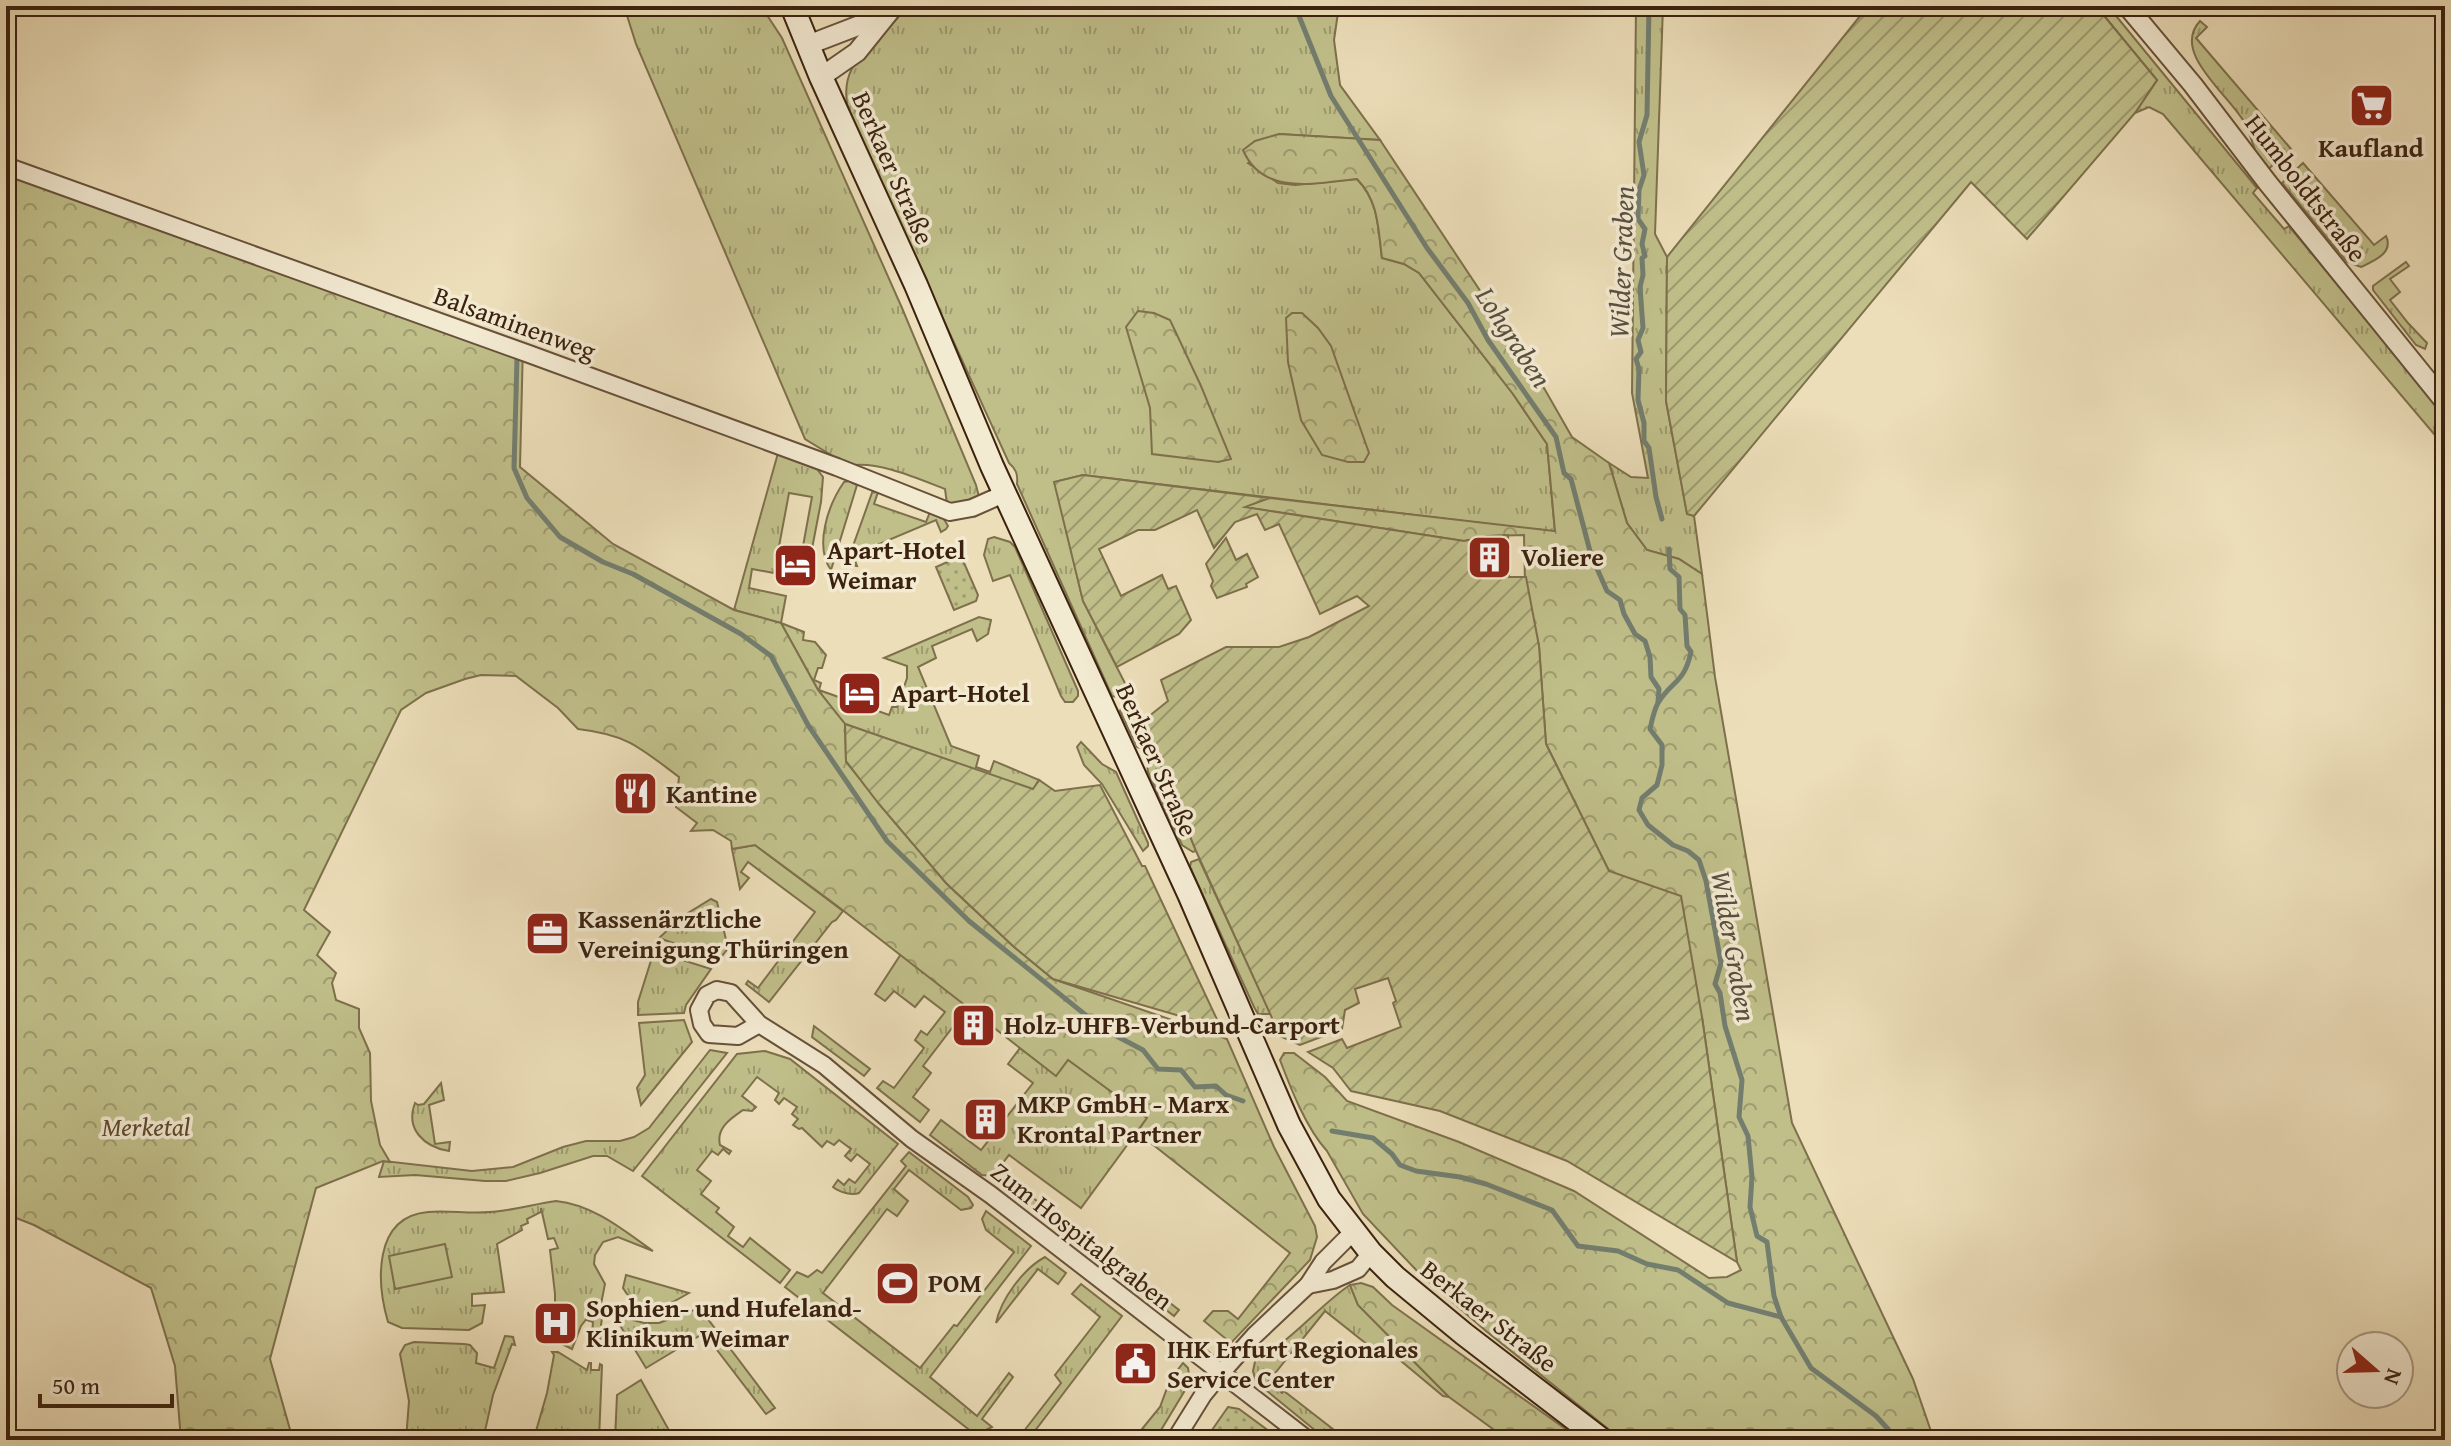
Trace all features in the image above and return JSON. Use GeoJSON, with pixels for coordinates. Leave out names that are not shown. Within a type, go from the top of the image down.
{"type":"FeatureCollection","features":[{"type":"Feature","properties":{"kind":"main road","name":"Berkaer Straße"},"geometry":{"type":"LineString","coordinates":[[792,6],[1289,1125],[1329,1199],[1353,1232],[1395,1277],[1602,1440]]}},
{"type":"Feature","properties":{"kind":"street","name":"Humboldtstraße"},"geometry":{"type":"LineString","coordinates":[[2127,6],[2445,402]]}},
{"type":"Feature","properties":{"kind":"street"},"geometry":{"type":"LineString","coordinates":[[808,45],[890,11]]}},
{"type":"Feature","properties":{"kind":"street"},"geometry":{"type":"LineString","coordinates":[[821,77],[857,52],[890,11]]}},
{"type":"Feature","properties":{"kind":"street","name":"Balsaminenweg"},"geometry":{"type":"LineString","coordinates":[[6,166],[544,359],[950,512],[972,508],[1006,493]]}},
{"type":"Feature","properties":{"kind":"street","name":"Zum Hospitalgraben"},"geometry":{"type":"LineString","coordinates":[[759,1024],[824,1065],[912,1139],[991,1195],[1308,1440]]}},
{"type":"Feature","properties":{"kind":"street"},"geometry":{"type":"LineString","coordinates":[[1175,1440],[1203,1395],[1222,1372],[1255,1335],[1308,1285],[1323,1262],[1353,1232]]}},
{"type":"Feature","properties":{"kind":"street"},"geometry":{"type":"LineString","coordinates":[[1308,1285],[1333,1280],[1358,1269],[1371,1253]]}},
{"type":"Feature","properties":{"kind":"green space"},"geometry":{"type":"Polygon","coordinates":[[[624,6],[761,6],[782,38],[902,308],[976,485],[979,497],[971,505],[947,504],[945,489],[898,472],[872,466],[849,466],[805,439],[636,44],[624,6]]]}},
{"type":"Feature","properties":{"kind":"green space"},"geometry":{"type":"Polygon","coordinates":[[[907,6],[1339,6],[1334,40],[1340,85],[1380,140],[1279,134],[1248,163],[1278,183],[1295,185],[1357,179],[1374,206],[1382,258],[1404,264],[1419,273],[1513,394],[1547,444],[1555,532],[1083,475],[1055,482],[1083,601],[1129,691],[1112,696],[1017,484],[1016,472],[1009,463],[850,115],[846,96],[853,66],[907,6]]]}},
{"type":"Feature","properties":{"kind":"green space"},"geometry":{"type":"Polygon","coordinates":[[[1636,6],[1663,6],[1655,234],[1667,257],[1666,401],[1687,513],[1694,516],[1702,574],[1679,559],[1647,550],[1627,523],[1609,463],[1631,477],[1648,478],[1632,393],[1636,6]]]}},
{"type":"Feature","properties":{"kind":"green space"},"geometry":{"type":"Polygon","coordinates":[[[1868,6],[2096,6],[2157,80],[2135,113],[2027,239],[1971,182],[1694,516],[1687,514],[1666,401],[1667,257],[1868,6]]]}},
{"type":"Feature","properties":{"kind":"green space"},"geometry":{"type":"Polygon","coordinates":[[[2096,6],[2108,6],[2257,188],[2253,193],[2284,229],[2289,226],[2445,415],[2445,447],[2163,114],[2149,107],[2135,113],[2157,80],[2096,6]]]}},
{"type":"Feature","properties":{"kind":"green space"},"geometry":{"type":"Polygon","coordinates":[[[2200,21],[2207,27],[2196,38],[2291,149],[2266,171],[2246,125],[2197,60],[2192,47],[2193,33],[2200,21]]]}},
{"type":"Feature","properties":{"kind":"green space"},"geometry":{"type":"Polygon","coordinates":[[[1279,134],[1380,140],[1540,381],[1572,437],[1609,463],[1627,523],[1647,550],[1679,559],[1702,574],[1715,677],[1792,1123],[1913,1379],[1934,1440],[1622,1440],[1419,1273],[1363,1214],[1300,1108],[1280,1060],[1284,1053],[1294,1053],[1325,1077],[1347,1101],[1459,1142],[1574,1191],[1709,1278],[1727,1277],[1741,1270],[1737,1262],[1702,1017],[1609,871],[1546,744],[1539,646],[1525,583],[1524,535],[1489,536],[1464,541],[1243,507],[1269,498],[1555,531],[1547,444],[1513,394],[1419,273],[1404,264],[1382,258],[1374,206],[1357,179],[1292,184],[1264,175],[1252,165],[1243,150],[1255,141],[1279,134]]]}},
{"type":"Feature","properties":{"kind":"green space","name":"Merketal"},"geometry":{"type":"Polygon","coordinates":[[[6,157],[523,344],[520,467],[613,544],[734,610],[781,623],[818,690],[845,724],[846,762],[946,883],[1053,979],[1227,1039],[1274,1147],[1315,1226],[1317,1237],[1310,1260],[1231,1343],[1204,1321],[1213,1311],[1228,1311],[1238,1319],[1290,1253],[1137,1132],[1147,1118],[1068,1060],[1056,1076],[755,845],[732,849],[731,841],[713,830],[691,831],[697,823],[676,807],[679,777],[643,750],[609,735],[578,729],[558,708],[516,676],[481,675],[426,693],[401,710],[304,910],[330,932],[317,955],[336,973],[332,983],[336,1000],[359,1009],[359,1028],[370,1053],[371,1101],[380,1145],[390,1162],[383,1161],[316,1188],[270,1359],[293,1440],[181,1440],[175,1366],[151,1288],[34,1225],[6,1214],[6,157]]]}},
{"type":"Feature","properties":{"kind":"green space"},"geometry":{"type":"Polygon","coordinates":[[[2303,163],[2374,245],[2386,236],[2387,247],[2381,256],[2361,267],[2347,262],[2282,183],[2303,163]]]}},
{"type":"Feature","properties":{"kind":"green space"},"geometry":{"type":"Polygon","coordinates":[[[2406,262],[2409,266],[2390,279],[2400,292],[2390,300],[2427,343],[2425,349],[2416,345],[2373,290],[2373,286],[2406,262]]]}},
{"type":"Feature","properties":{"kind":"green space"},"geometry":{"type":"Polygon","coordinates":[[[1138,311],[1154,313],[1170,320],[1231,459],[1218,462],[1152,454],[1150,408],[1126,327],[1138,311]]]}},
{"type":"Feature","properties":{"kind":"green space"},"geometry":{"type":"Polygon","coordinates":[[[1292,313],[1302,313],[1331,346],[1369,453],[1364,462],[1348,462],[1322,455],[1301,420],[1288,362],[1286,318],[1292,313]]]}},
{"type":"Feature","properties":{"kind":"green space"},"geometry":{"type":"Polygon","coordinates":[[[778,453],[817,469],[823,477],[810,559],[801,557],[812,497],[789,493],[774,573],[752,569],[749,588],[786,596],[781,623],[734,610],[778,453]]]}},
{"type":"Feature","properties":{"kind":"green space"},"geometry":{"type":"Polygon","coordinates":[[[1083,475],[1269,498],[1245,507],[1464,541],[1508,535],[1509,577],[1526,577],[1539,646],[1546,744],[1609,871],[1681,896],[1702,1017],[1737,1262],[1567,1161],[1440,1111],[1351,1091],[1333,1068],[1308,1052],[1342,1039],[1347,1048],[1401,1027],[1388,978],[1355,989],[1359,1003],[1345,1010],[1342,1029],[1300,1045],[1275,1034],[1270,1023],[1272,1018],[1196,851],[1143,721],[1168,701],[1161,680],[1226,647],[1279,647],[1309,637],[1369,606],[1357,596],[1320,614],[1279,524],[1265,530],[1257,514],[1235,522],[1214,548],[1197,510],[1155,530],[1138,530],[1099,549],[1121,596],[1162,575],[1168,589],[1176,586],[1191,620],[1179,634],[1117,667],[1083,601],[1054,482],[1083,475]]]}},
{"type":"Feature","properties":{"kind":"green space"},"geometry":{"type":"Polygon","coordinates":[[[844,482],[857,485],[831,570],[824,549],[825,526],[838,491],[844,482]]]}},
{"type":"Feature","properties":{"kind":"green space"},"geometry":{"type":"Polygon","coordinates":[[[873,490],[878,492],[874,504],[926,522],[930,512],[942,516],[948,526],[941,532],[936,520],[853,555],[857,566],[850,565],[848,560],[873,490]]]}},
{"type":"Feature","properties":{"kind":"green space"},"geometry":{"type":"Polygon","coordinates":[[[994,537],[1015,547],[1078,691],[1073,702],[1065,702],[1061,696],[1010,575],[993,581],[984,555],[988,539],[994,537]]]}},
{"type":"Feature","properties":{"kind":"green space"},"geometry":{"type":"Polygon","coordinates":[[[1226,538],[1236,560],[1247,554],[1258,577],[1246,584],[1247,587],[1217,598],[1206,564],[1226,538]]]}},
{"type":"Feature","properties":{"kind":"green space"},"geometry":{"type":"Polygon","coordinates":[[[961,556],[978,595],[976,601],[954,610],[936,567],[961,556]]]}},
{"type":"Feature","properties":{"kind":"green space"},"geometry":{"type":"Polygon","coordinates":[[[979,617],[991,620],[988,634],[977,641],[972,629],[932,646],[936,658],[918,667],[951,746],[979,756],[976,767],[990,772],[994,761],[1039,780],[1033,790],[845,724],[818,690],[781,623],[804,632],[803,640],[815,642],[826,655],[814,680],[821,683],[819,690],[889,715],[892,707],[897,707],[907,678],[907,666],[884,658],[979,617]]]}},
{"type":"Feature","properties":{"kind":"green space"},"geometry":{"type":"Polygon","coordinates":[[[1134,699],[1153,744],[1140,748],[1120,711],[1124,702],[1134,699]]]}},
{"type":"Feature","properties":{"kind":"green space"},"geometry":{"type":"Polygon","coordinates":[[[845,724],[1033,789],[1039,780],[1055,791],[1100,785],[1142,866],[1145,866],[1221,1028],[1053,979],[946,883],[879,804],[846,761],[845,724]]]}},
{"type":"Feature","properties":{"kind":"green space"},"geometry":{"type":"Polygon","coordinates":[[[1081,742],[1102,764],[1116,772],[1148,843],[1143,851],[1102,784],[1084,765],[1077,747],[1081,742]]]}},
{"type":"Feature","properties":{"kind":"green space"},"geometry":{"type":"Polygon","coordinates":[[[1159,755],[1196,851],[1182,845],[1148,772],[1150,761],[1159,755]]]}},
{"type":"Feature","properties":{"kind":"green space"},"geometry":{"type":"Polygon","coordinates":[[[755,845],[843,911],[769,1002],[746,984],[748,981],[758,988],[815,912],[748,862],[741,872],[749,878],[740,889],[732,849],[755,845]]]}},
{"type":"Feature","properties":{"kind":"green space"},"geometry":{"type":"Polygon","coordinates":[[[1199,859],[1271,1014],[1258,1014],[1254,1007],[1190,867],[1191,862],[1199,859]]]}},
{"type":"Feature","properties":{"kind":"green space"},"geometry":{"type":"Polygon","coordinates":[[[711,899],[717,902],[728,948],[717,963],[709,956],[659,938],[683,916],[711,899]]]}},
{"type":"Feature","properties":{"kind":"green space"},"geometry":{"type":"Polygon","coordinates":[[[654,951],[711,969],[686,1005],[684,1013],[638,1015],[638,1002],[654,951]]]}},
{"type":"Feature","properties":{"kind":"green space"},"geometry":{"type":"Polygon","coordinates":[[[901,954],[968,1007],[923,1066],[931,1073],[913,1097],[929,1110],[920,1122],[877,1088],[883,1081],[894,1088],[924,1048],[915,1040],[921,1031],[927,1035],[945,1012],[924,996],[915,1007],[894,991],[885,1001],[875,994],[901,954]]]}},
{"type":"Feature","properties":{"kind":"green space"},"geometry":{"type":"Polygon","coordinates":[[[684,1020],[692,1042],[641,1105],[637,1088],[645,1075],[639,1023],[684,1020]]]}},
{"type":"Feature","properties":{"kind":"green space"},"geometry":{"type":"Polygon","coordinates":[[[814,1026],[870,1069],[864,1076],[812,1037],[814,1026]]]}},
{"type":"Feature","properties":{"kind":"green space"},"geometry":{"type":"Polygon","coordinates":[[[1020,1048],[1056,1075],[1068,1059],[1147,1118],[1081,1208],[1009,1155],[993,1176],[982,1175],[930,1135],[941,1120],[981,1150],[1033,1083],[1008,1064],[1020,1048]]]}},
{"type":"Feature","properties":{"kind":"green space"},"geometry":{"type":"Polygon","coordinates":[[[710,1050],[727,1053],[633,1171],[607,1156],[593,1156],[506,1181],[415,1175],[379,1177],[384,1161],[472,1171],[513,1167],[586,1141],[620,1141],[634,1137],[649,1128],[710,1050]]]}},
{"type":"Feature","properties":{"kind":"green space"},"geometry":{"type":"Polygon","coordinates":[[[765,1051],[790,1059],[898,1144],[859,1193],[849,1194],[839,1190],[833,1187],[838,1180],[844,1185],[849,1179],[855,1183],[870,1164],[857,1154],[851,1161],[845,1156],[851,1149],[839,1140],[834,1145],[827,1141],[822,1147],[802,1128],[793,1125],[798,1119],[792,1114],[797,1107],[784,1098],[779,1104],[775,1100],[779,1093],[757,1077],[742,1096],[756,1107],[752,1111],[743,1110],[733,1117],[720,1134],[720,1145],[731,1151],[729,1154],[723,1149],[718,1155],[712,1151],[697,1170],[711,1181],[701,1194],[719,1208],[716,1212],[734,1227],[728,1236],[743,1247],[750,1238],[790,1270],[780,1283],[642,1176],[737,1054],[765,1051]]]}},
{"type":"Feature","properties":{"kind":"green space"},"geometry":{"type":"Polygon","coordinates":[[[441,1083],[444,1100],[429,1105],[435,1144],[450,1142],[449,1151],[425,1141],[415,1129],[413,1121],[415,1103],[424,1104],[441,1083]]]}},
{"type":"Feature","properties":{"kind":"green space"},"geometry":{"type":"Polygon","coordinates":[[[909,1152],[968,1197],[973,1205],[961,1210],[909,1170],[894,1189],[908,1201],[897,1216],[887,1209],[823,1293],[920,1368],[1014,1252],[986,1230],[982,1219],[986,1211],[1031,1246],[930,1377],[977,1416],[1009,1373],[1013,1377],[982,1419],[992,1427],[976,1435],[785,1287],[797,1272],[808,1277],[817,1270],[822,1273],[906,1166],[901,1161],[909,1152]]]}},
{"type":"Feature","properties":{"kind":"green space"},"geometry":{"type":"Polygon","coordinates":[[[1013,1183],[1077,1231],[1072,1238],[1008,1190],[1013,1183]]]}},
{"type":"Feature","properties":{"kind":"green space"},"geometry":{"type":"Polygon","coordinates":[[[556,1201],[595,1213],[653,1251],[618,1237],[603,1242],[595,1255],[594,1264],[605,1284],[600,1309],[603,1311],[602,1339],[594,1338],[591,1344],[593,1322],[587,1320],[588,1317],[572,1349],[553,1342],[555,1294],[550,1250],[558,1248],[554,1238],[548,1239],[541,1208],[541,1212],[527,1219],[528,1223],[521,1226],[522,1230],[497,1244],[504,1292],[472,1294],[472,1306],[485,1305],[482,1323],[469,1330],[402,1328],[388,1322],[381,1272],[388,1239],[397,1226],[410,1217],[428,1212],[498,1211],[556,1201]]]}},
{"type":"Feature","properties":{"kind":"green space"},"geometry":{"type":"Polygon","coordinates":[[[445,1244],[452,1277],[395,1289],[389,1256],[445,1244]]]}},
{"type":"Feature","properties":{"kind":"green space"},"geometry":{"type":"Polygon","coordinates":[[[1098,1247],[1179,1310],[1174,1316],[1093,1253],[1098,1247]]]}},
{"type":"Feature","properties":{"kind":"green space"},"geometry":{"type":"Polygon","coordinates":[[[1045,1257],[1066,1273],[1058,1284],[1038,1269],[996,1323],[1014,1286],[1045,1257]]]}},
{"type":"Feature","properties":{"kind":"green space"},"geometry":{"type":"Polygon","coordinates":[[[626,1275],[689,1293],[662,1306],[645,1308],[630,1298],[623,1288],[626,1275]]]}},
{"type":"Feature","properties":{"kind":"green space"},"geometry":{"type":"Polygon","coordinates":[[[1361,1283],[1373,1287],[1392,1305],[1581,1440],[1508,1440],[1449,1397],[1358,1305],[1350,1285],[1361,1283]]]}},
{"type":"Feature","properties":{"kind":"green space"},"geometry":{"type":"Polygon","coordinates":[[[1081,1284],[1122,1316],[1028,1440],[1017,1440],[1061,1383],[1055,1375],[1100,1317],[1072,1294],[1081,1284]]]}},
{"type":"Feature","properties":{"kind":"green space"},"geometry":{"type":"Polygon","coordinates":[[[1350,1285],[1358,1305],[1449,1397],[1443,1396],[1383,1346],[1378,1353],[1325,1311],[1268,1382],[1347,1440],[1327,1440],[1256,1382],[1253,1371],[1256,1357],[1291,1336],[1350,1285]]]}},
{"type":"Feature","properties":{"kind":"green space"},"geometry":{"type":"Polygon","coordinates":[[[694,1310],[704,1314],[775,1408],[766,1414],[704,1333],[646,1368],[618,1322],[618,1316],[644,1323],[659,1323],[694,1310]]]}},
{"type":"Feature","properties":{"kind":"green space"},"geometry":{"type":"Polygon","coordinates":[[[505,1336],[513,1337],[515,1345],[512,1344],[493,1395],[483,1440],[406,1440],[409,1401],[400,1354],[405,1345],[414,1342],[470,1345],[477,1353],[476,1363],[494,1368],[505,1336]]]}},
{"type":"Feature","properties":{"kind":"green space"},"geometry":{"type":"Polygon","coordinates":[[[552,1352],[558,1352],[587,1370],[589,1363],[591,1370],[599,1370],[602,1365],[599,1440],[540,1440],[541,1434],[536,1431],[547,1393],[552,1352]]]}},
{"type":"Feature","properties":{"kind":"green space"},"geometry":{"type":"Polygon","coordinates":[[[1183,1363],[1188,1368],[1190,1382],[1155,1440],[1133,1440],[1160,1407],[1170,1380],[1183,1363]]]}},
{"type":"Feature","properties":{"kind":"green space"},"geometry":{"type":"Polygon","coordinates":[[[641,1380],[677,1440],[615,1440],[617,1395],[641,1380]]]}},
{"type":"Feature","properties":{"kind":"green space"},"geometry":{"type":"Polygon","coordinates":[[[1228,1407],[1239,1409],[1281,1440],[1205,1440],[1228,1407]]]}},
{"type":"Feature","properties":{"kind":"waterway","name":"Lohgraben"},"geometry":{"type":"LineString","coordinates":[[1295,6],[1331,96],[1427,248],[1468,303],[1488,340],[1556,437],[1564,473],[1571,479],[1591,555],[1607,591],[1620,600],[1635,634],[1645,641],[1651,677],[1659,689],[1658,702]]}},
{"type":"Feature","properties":{"kind":"waterway","name":"Wilder Graben"},"geometry":{"type":"LineString","coordinates":[[1649,6],[1647,115],[1639,142],[1644,175],[1639,190],[1638,219],[1645,229],[1640,287],[1643,328],[1638,340],[1641,352],[1636,359],[1644,441],[1649,448],[1662,519]]}},
{"type":"Feature","properties":{"kind":"waterway"},"geometry":{"type":"LineString","coordinates":[[517,358],[514,468],[527,498],[560,537],[741,634],[771,656],[808,725],[887,841],[969,921],[1103,1029],[1143,1050],[1158,1069],[1181,1070],[1195,1087],[1216,1086],[1226,1095],[1243,1101]]}},
{"type":"Feature","properties":{"kind":"waterway","name":"Wilder Graben"},"geometry":{"type":"LineString","coordinates":[[1669,549],[1670,569],[1679,577],[1680,609],[1685,615],[1687,646],[1691,652],[1685,670],[1654,712],[1650,729],[1662,745],[1662,765],[1657,785],[1642,798],[1639,810],[1648,825],[1699,860],[1706,881],[1721,963],[1715,984],[1742,1080],[1739,1117],[1748,1136],[1752,1177],[1750,1207],[1757,1236],[1767,1242],[1774,1296],[1781,1317],[1811,1368],[1876,1416],[1898,1440]]}},
{"type":"Feature","properties":{"kind":"waterway"},"geometry":{"type":"LineString","coordinates":[[1332,1131],[1373,1138],[1400,1165],[1416,1171],[1486,1184],[1552,1210],[1578,1246],[1618,1251],[1647,1264],[1678,1270],[1728,1303],[1781,1317]]}},
{"type":"Feature","properties":{"kind":"place","name":"Kaufland"},"geometry":{"type":"Point","coordinates":[2371,105]}},
{"type":"Feature","properties":{"kind":"place","name":"Voliere"},"geometry":{"type":"Point","coordinates":[1490,557]}},
{"type":"Feature","properties":{"kind":"place","name":"Apart-Hotel Weimar"},"geometry":{"type":"Point","coordinates":[796,565]}},
{"type":"Feature","properties":{"kind":"place","name":"Apart-Hotel"},"geometry":{"type":"Point","coordinates":[860,693]}},
{"type":"Feature","properties":{"kind":"place","name":"Kantine"},"geometry":{"type":"Point","coordinates":[635,794]}},
{"type":"Feature","properties":{"kind":"place","name":"Kassenärztliche Vereinigung Thüringen"},"geometry":{"type":"Point","coordinates":[547,934]}},
{"type":"Feature","properties":{"kind":"place","name":"Holz-UHFB-Verbund-Carport"},"geometry":{"type":"Point","coordinates":[973,1025]}},
{"type":"Feature","properties":{"kind":"place","name":"MKP GmbH - Marx Krontal Partner"},"geometry":{"type":"Point","coordinates":[986,1119]}},
{"type":"Feature","properties":{"kind":"place","name":"POM"},"geometry":{"type":"Point","coordinates":[897,1283]}},
{"type":"Feature","properties":{"kind":"place","name":"Sophien- und Hufeland- Klinikum Weimar"},"geometry":{"type":"Point","coordinates":[555,1323]}},
{"type":"Feature","properties":{"kind":"place","name":"IHK Erfurt Regionales Service Center"},"geometry":{"type":"Point","coordinates":[1136,1364]}}]}
